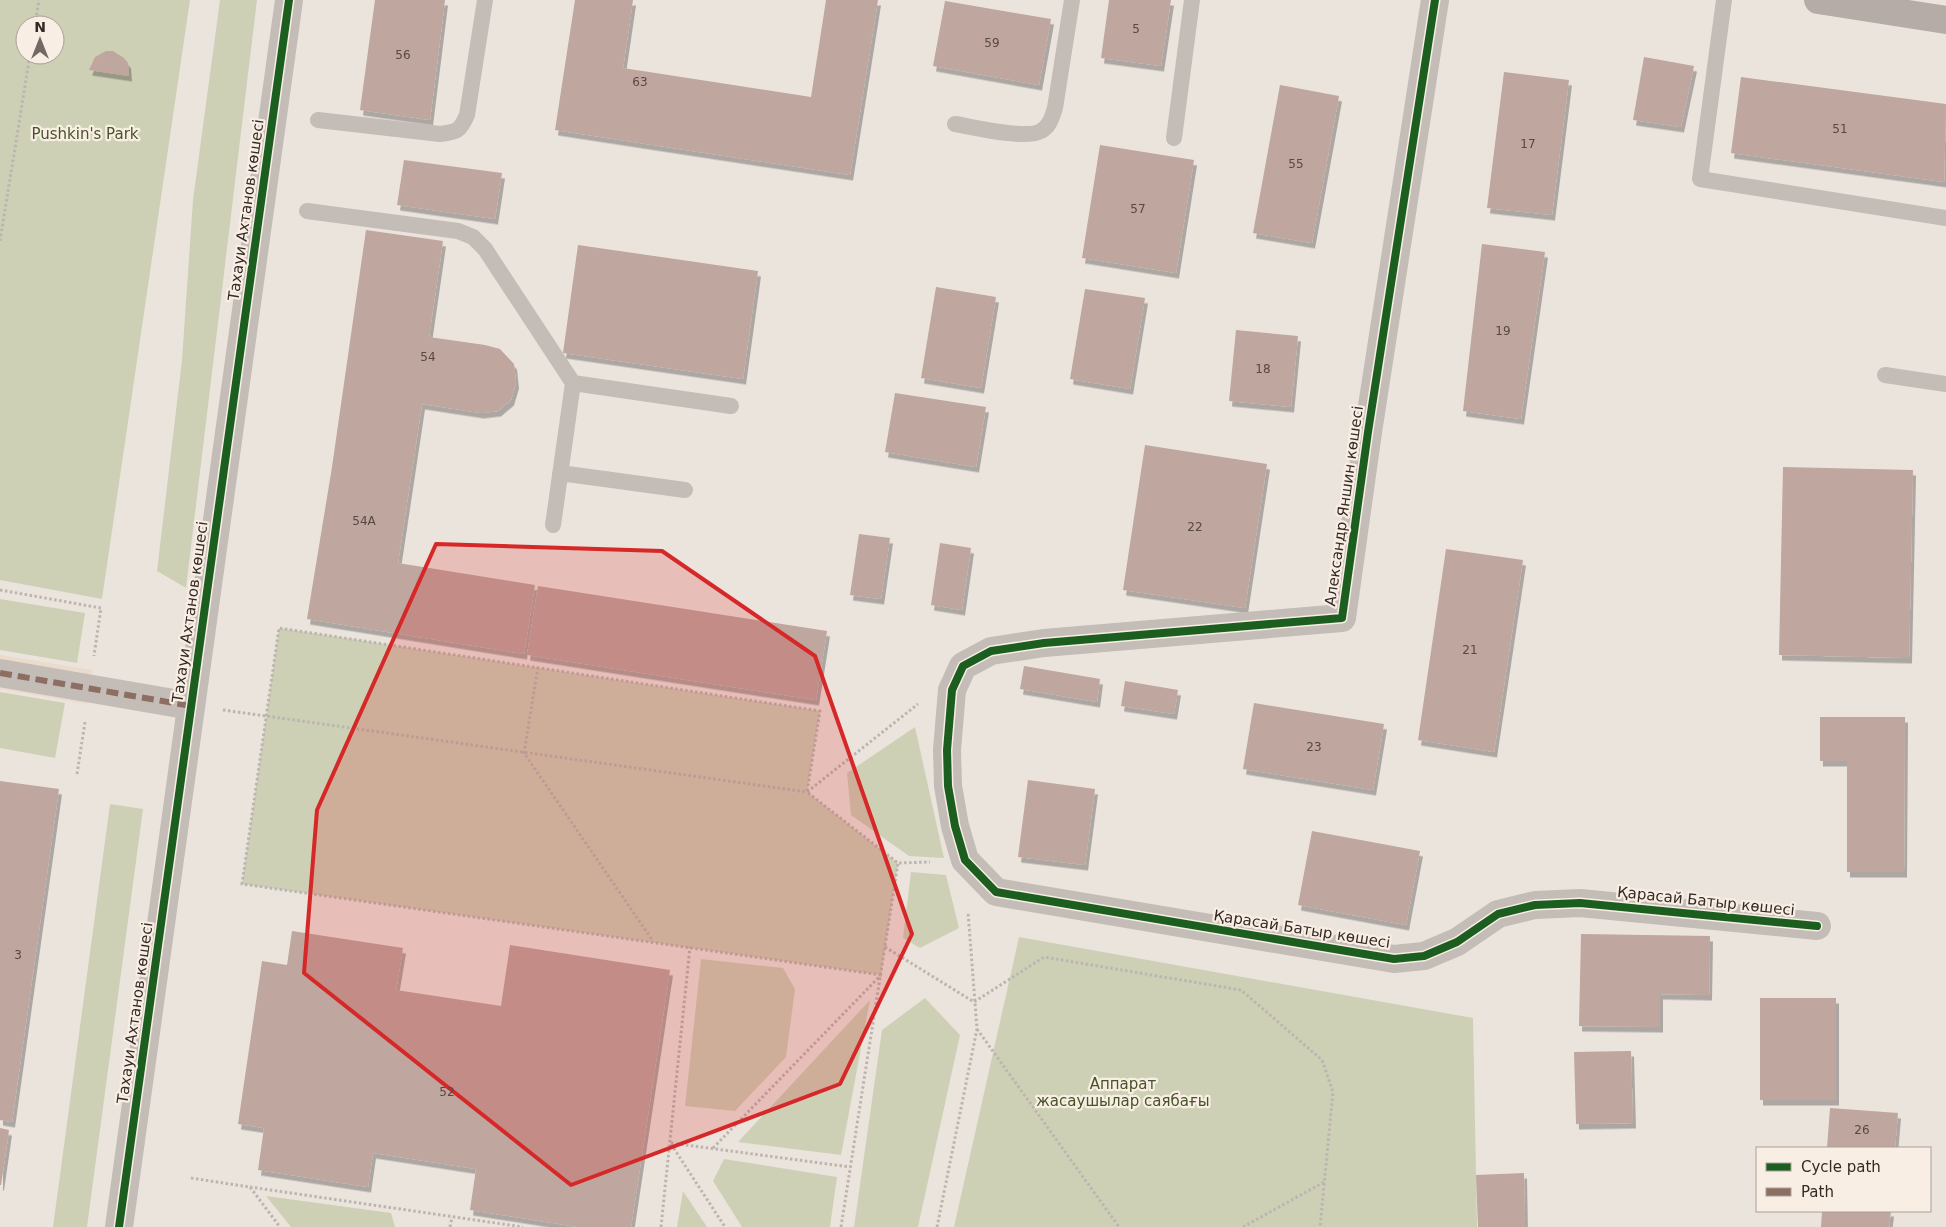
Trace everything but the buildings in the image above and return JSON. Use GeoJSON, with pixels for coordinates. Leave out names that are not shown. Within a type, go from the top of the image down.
{"type":"FeatureCollection","features":[{"type":"Feature","properties":{"kind":"main road"},"geometry":{"type":"LineString","coordinates":[[1818,0],[1946,20]]}},
{"type":"Feature","properties":{"kind":"street","name":"Тахауи Ахтанов көшесі"},"geometry":{"type":"LineString","coordinates":[[119,1227],[289,0]]}},
{"type":"Feature","properties":{"kind":"street","name":"Александр Яншин көшесі"},"geometry":{"type":"LineString","coordinates":[[965,860],[955,826],[948,786],[947,750],[952,690],[962,666],[991,651],[1044,642],[1342,618],[1368,432],[1435,0]]}},
{"type":"Feature","properties":{"kind":"street"},"geometry":{"type":"LineString","coordinates":[[0,673],[191,706]]}},
{"type":"Feature","properties":{"kind":"street","name":"Қарасай Батыр көшесі"},"geometry":{"type":"LineString","coordinates":[[965,860],[996,892],[1394,959],[1424,956],[1457,942],[1498,914],[1535,905],[1580,903],[1817,926]]}},
{"type":"Feature","properties":{"kind":"lane"},"geometry":{"type":"LineString","coordinates":[[318,120],[440,134],[452,133],[461,128],[466,115],[485,0]]}},
{"type":"Feature","properties":{"kind":"lane"},"geometry":{"type":"LineString","coordinates":[[955,124],[1018,134],[1041,132],[1051,123],[1072,0]]}},
{"type":"Feature","properties":{"kind":"lane"},"geometry":{"type":"LineString","coordinates":[[1174,138],[1192,0]]}},
{"type":"Feature","properties":{"kind":"lane"},"geometry":{"type":"LineString","coordinates":[[1724,0],[1700,178],[1946,218]]}},
{"type":"Feature","properties":{"kind":"lane"},"geometry":{"type":"LineString","coordinates":[[307,211],[458,232],[473,237],[485,249],[573,383],[553,525]]}},
{"type":"Feature","properties":{"kind":"lane"},"geometry":{"type":"LineString","coordinates":[[1885,375],[1946,384]]}},
{"type":"Feature","properties":{"kind":"lane"},"geometry":{"type":"LineString","coordinates":[[573,383],[732,406]]}},
{"type":"Feature","properties":{"kind":"lane"},"geometry":{"type":"LineString","coordinates":[[560,473],[685,490]]}},
{"type":"Feature","properties":{"kind":"path"},"geometry":{"type":"LineString","coordinates":[[37,15],[39,0]]}},
{"type":"Feature","properties":{"kind":"path"},"geometry":{"type":"LineString","coordinates":[[0,241],[28,65]]}},
{"type":"Feature","properties":{"kind":"path"},"geometry":{"type":"LineString","coordinates":[[0,200],[6,202]]}},
{"type":"Feature","properties":{"kind":"path"},"geometry":{"type":"LineString","coordinates":[[807,792],[820,711],[279,628],[242,884],[882,974]]}},
{"type":"Feature","properties":{"kind":"path"},"geometry":{"type":"LineString","coordinates":[[538,667],[524,753],[653,941]]}},
{"type":"Feature","properties":{"kind":"path"},"geometry":{"type":"LineString","coordinates":[[807,792],[928,696],[952,690]]}},
{"type":"Feature","properties":{"kind":"path"},"geometry":{"type":"LineString","coordinates":[[191,706],[807,792],[898,863],[965,860],[976,1029],[937,1227]]}},
{"type":"Feature","properties":{"kind":"path"},"geometry":{"type":"LineString","coordinates":[[841,1227],[898,863]]}},
{"type":"Feature","properties":{"kind":"path"},"geometry":{"type":"LineString","coordinates":[[661,1227],[690,947]]}},
{"type":"Feature","properties":{"kind":"path"},"geometry":{"type":"LineString","coordinates":[[885,947],[974,1002]]}},
{"type":"Feature","properties":{"kind":"path"},"geometry":{"type":"LineString","coordinates":[[974,1002],[1044,957],[1241,990],[1322,1060],[1334,1092],[1320,1227]]}},
{"type":"Feature","properties":{"kind":"path"},"geometry":{"type":"LineString","coordinates":[[713,1148],[882,974]]}},
{"type":"Feature","properties":{"kind":"path"},"geometry":{"type":"LineString","coordinates":[[976,1029],[1119,1227]]}},
{"type":"Feature","properties":{"kind":"path"},"geometry":{"type":"LineString","coordinates":[[671,1143],[850,1167]]}},
{"type":"Feature","properties":{"kind":"path"},"geometry":{"type":"LineString","coordinates":[[671,1143],[725,1227]]}},
{"type":"Feature","properties":{"kind":"path"},"geometry":{"type":"LineString","coordinates":[[191,1178],[523,1227]]}},
{"type":"Feature","properties":{"kind":"path"},"geometry":{"type":"LineString","coordinates":[[1244,1227],[1324,1182]]}},
{"type":"Feature","properties":{"kind":"path"},"geometry":{"type":"LineString","coordinates":[[250,1187],[280,1227]]}},
{"type":"Feature","properties":{"kind":"path"},"geometry":{"type":"LineString","coordinates":[[450,1227],[452,1217]]}},
{"type":"Feature","properties":{"kind":"highlighted area"},"geometry":{"type":"Polygon","coordinates":[[[436,544],[662,551],[815,656],[912,934],[840,1084],[571,1185],[304,973],[317,810],[436,544]]]}},
{"type":"Feature","properties":{"kind":"green space","name":"Pushkin's Park"},"geometry":{"type":"Polygon","coordinates":[[[0,0],[190,0],[102,599],[0,580],[0,0]]]}},
{"type":"Feature","properties":{"kind":"green space"},"geometry":{"type":"Polygon","coordinates":[[[220,0],[257,0],[186,588],[157,571],[182,360],[193,200],[220,0]]]}},
{"type":"Feature","properties":{"kind":"green space"},"geometry":{"type":"Polygon","coordinates":[[[0,599],[85,613],[77,663],[0,650],[0,599]]]}},
{"type":"Feature","properties":{"kind":"green space"},"geometry":{"type":"Polygon","coordinates":[[[279,628],[820,711],[807,792],[898,863],[881,975],[242,884],[279,628]]]}},
{"type":"Feature","properties":{"kind":"green space"},"geometry":{"type":"Polygon","coordinates":[[[0,692],[65,703],[55,758],[0,748],[0,692]]]}},
{"type":"Feature","properties":{"kind":"green space"},"geometry":{"type":"Polygon","coordinates":[[[915,727],[944,858],[909,856],[851,815],[847,773],[915,727]]]}},
{"type":"Feature","properties":{"kind":"green space"},"geometry":{"type":"Polygon","coordinates":[[[110,804],[143,809],[87,1227],[53,1227],[110,804]]]}},
{"type":"Feature","properties":{"kind":"green space"},"geometry":{"type":"Polygon","coordinates":[[[911,872],[946,875],[959,928],[920,948],[903,938],[911,872]]]}},
{"type":"Feature","properties":{"kind":"green space","name":"Аппарат жасаушылар саябағы"},"geometry":{"type":"Polygon","coordinates":[[[1019,937],[1473,1018],[1477,1227],[954,1227],[1019,937]]]}},
{"type":"Feature","properties":{"kind":"green space"},"geometry":{"type":"Polygon","coordinates":[[[701,959],[783,968],[795,989],[786,1057],[735,1111],[685,1106],[701,959]]]}},
{"type":"Feature","properties":{"kind":"green space"},"geometry":{"type":"Polygon","coordinates":[[[925,998],[960,1035],[918,1227],[854,1227],[882,1030],[925,998]]]}},
{"type":"Feature","properties":{"kind":"green space"},"geometry":{"type":"Polygon","coordinates":[[[870,1000],[841,1155],[738,1142],[870,1000]]]}},
{"type":"Feature","properties":{"kind":"green space"},"geometry":{"type":"Polygon","coordinates":[[[724,1159],[837,1177],[830,1227],[742,1227],[713,1181],[724,1159]]]}},
{"type":"Feature","properties":{"kind":"green space"},"geometry":{"type":"Polygon","coordinates":[[[683,1191],[707,1227],[677,1227],[683,1191]]]}},
{"type":"Feature","properties":{"kind":"green space"},"geometry":{"type":"Polygon","coordinates":[[[266,1196],[391,1213],[395,1227],[291,1227],[266,1196]]]}},
{"type":"Feature","properties":{"kind":"shaded area"},"geometry":{"type":"Polygon","coordinates":[[[0,655],[92,670],[87,704],[0,689],[0,655]]]}},
{"type":"Feature","properties":{"kind":"marked path"},"geometry":{"type":"LineString","coordinates":[[0,673],[191,706]]}},
{"type":"Feature","properties":{"kind":"cycle path"},"geometry":{"type":"LineString","coordinates":[[119,1227],[289,0]]}},
{"type":"Feature","properties":{"kind":"cycle path"},"geometry":{"type":"LineString","coordinates":[[1435,0],[1368,432],[1342,618],[1044,643],[991,651],[963,666],[952,690],[947,750],[948,786],[955,826],[965,860],[996,892],[1394,959],[1424,956],[1457,942],[1498,914],[1535,905],[1580,903],[1817,926]]}}]}
